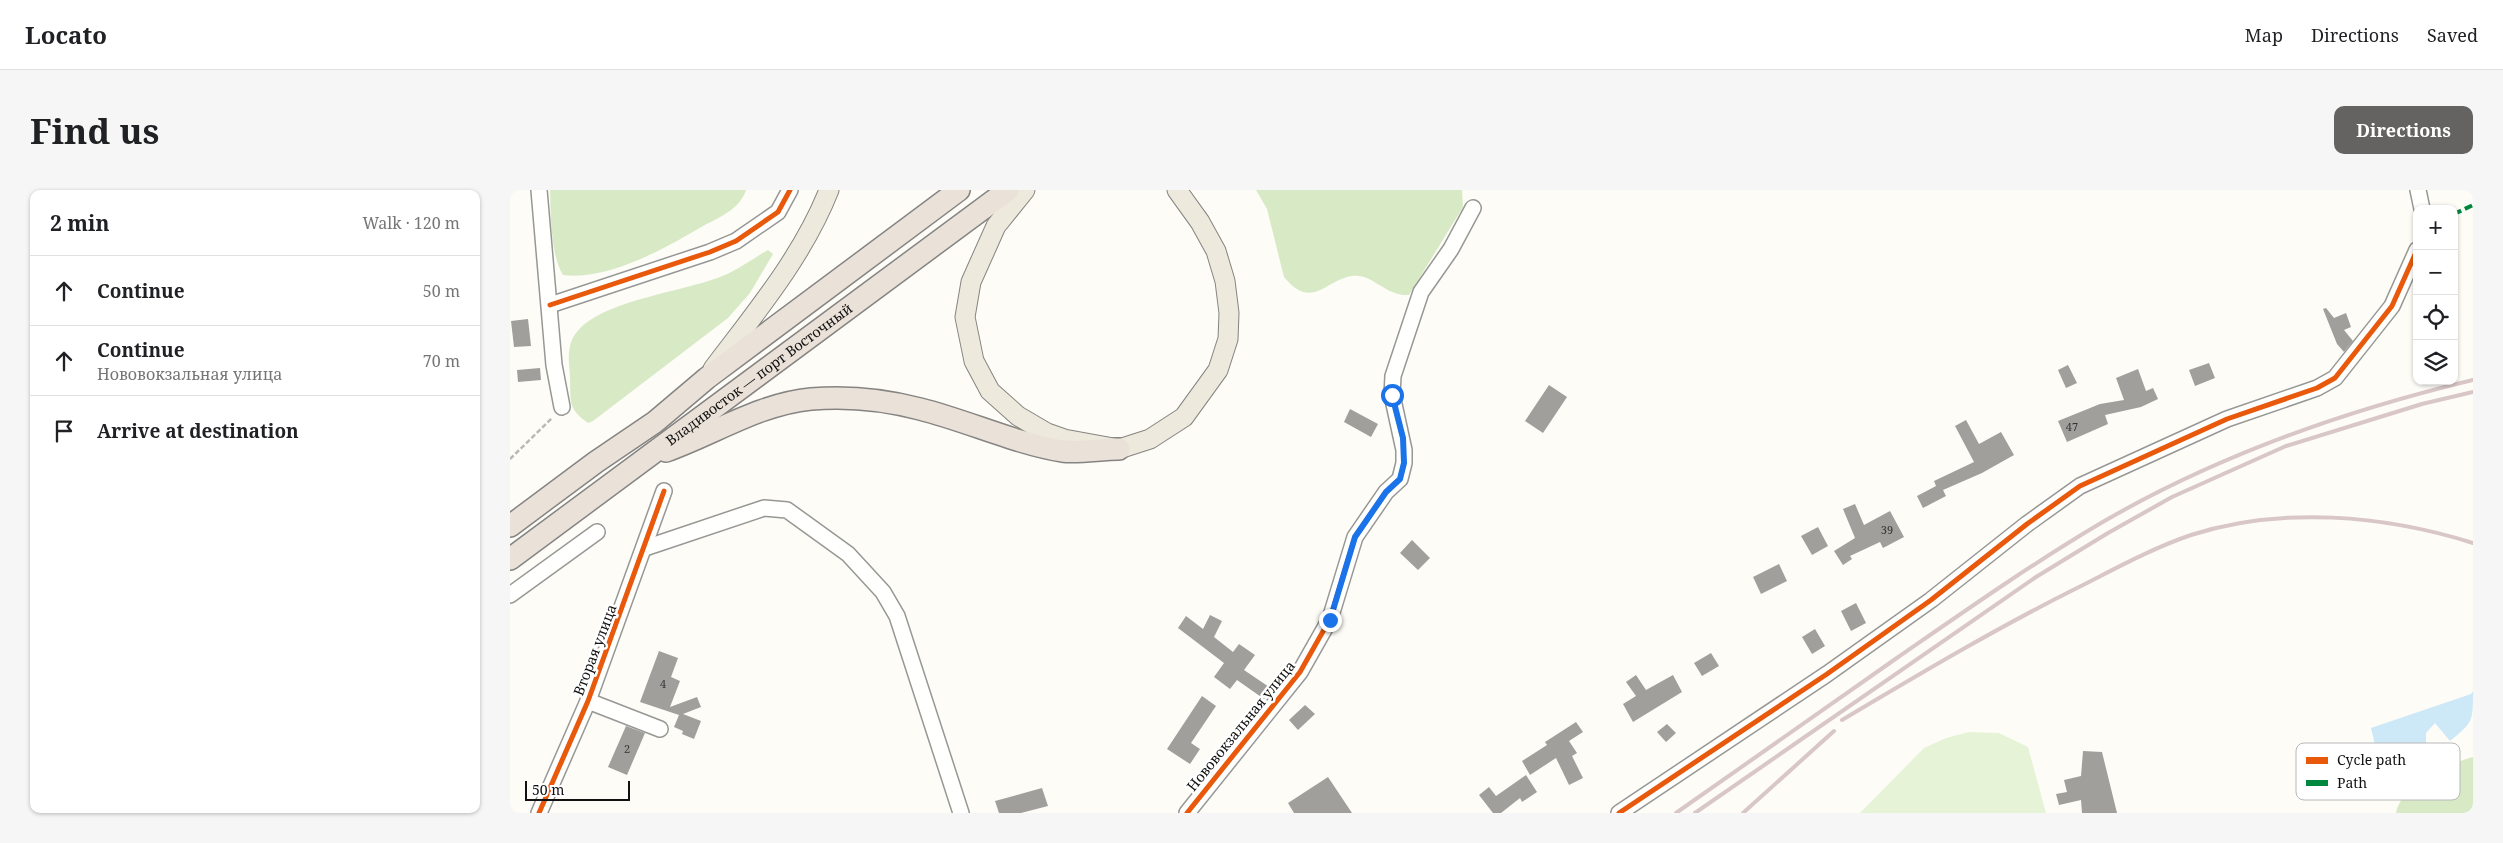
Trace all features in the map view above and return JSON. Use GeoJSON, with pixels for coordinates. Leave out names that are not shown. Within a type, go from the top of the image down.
{"type":"FeatureCollection","features":[{"type":"Feature","properties":{"kind":"highway","name":"Владивосток — порт Восточный"},"geometry":{"type":"LineString","coordinates":[[510,526],[596,462],[655,422],[707,378],[959,190]]}},
{"type":"Feature","properties":{"kind":"highway","name":"Владивосток — порт Восточный"},"geometry":{"type":"LineString","coordinates":[[510,560],[646,457],[1008,190]]}},
{"type":"Feature","properties":{"kind":"highway"},"geometry":{"type":"LineString","coordinates":[[646,457],[692,442],[736,420],[770,409],[810,399],[847,398],[920,409],[998,434],[1063,451],[1119,449]]}},
{"type":"Feature","properties":{"kind":"main road"},"geometry":{"type":"LineString","coordinates":[[707,378],[778,282],[816,222],[829,190]]}},
{"type":"Feature","properties":{"kind":"main road"},"geometry":{"type":"LineString","coordinates":[[1025,190],[996,226],[971,282],[965,317],[974,361],[990,391],[1018,416],[1047,433],[1064,440],[1119,449],[1150,439],[1184,416],[1218,370],[1228,339],[1228,305],[1225,281],[1216,251],[1200,222],[1177,190]]}},
{"type":"Feature","properties":{"kind":"street"},"geometry":{"type":"LineString","coordinates":[[539,190],[554,365],[562,408]]}},
{"type":"Feature","properties":{"kind":"street"},"geometry":{"type":"LineString","coordinates":[[550,305],[710,252],[736,241],[778,212],[790,190]]}},
{"type":"Feature","properties":{"kind":"street"},"geometry":{"type":"LineString","coordinates":[[2418,190],[2421,205]]}},
{"type":"Feature","properties":{"kind":"street","name":"Нововокзальная улица"},"geometry":{"type":"LineString","coordinates":[[1187,813],[1300,672],[1330,620],[1355,537],[1386,492],[1400,479],[1404,463],[1403,438],[1392,395],[1392,376],[1421,292],[1451,249],[1473,208]]}},
{"type":"Feature","properties":{"kind":"street"},"geometry":{"type":"LineString","coordinates":[[1619,813],[1835,668],[1932,600],[2026,524],[2080,486],[2227,419],[2317,388],[2335,378],[2392,306],[2413,259]]}},
{"type":"Feature","properties":{"kind":"street","name":"Вторая улица"},"geometry":{"type":"LineString","coordinates":[[539,813],[588,701],[645,548],[664,491]]}},
{"type":"Feature","properties":{"kind":"street"},"geometry":{"type":"LineString","coordinates":[[645,548],[764,508],[779,508],[800,518],[848,554],[883,592],[897,616],[961,813]]}},
{"type":"Feature","properties":{"kind":"street"},"geometry":{"type":"LineString","coordinates":[[510,595],[597,532]]}},
{"type":"Feature","properties":{"kind":"street"},"geometry":{"type":"LineString","coordinates":[[588,701],[660,729]]}},
{"type":"Feature","properties":{"kind":"path"},"geometry":{"type":"LineString","coordinates":[[510,459],[562,408]]}},
{"type":"Feature","properties":{"kind":"green space"},"geometry":{"type":"Polygon","coordinates":[[[550,190],[746,190],[743,197],[729,212],[672,244],[617,268],[580,276],[563,275],[559,266],[553,245],[550,190]]]}},
{"type":"Feature","properties":{"kind":"green space"},"geometry":{"type":"Polygon","coordinates":[[[1256,190],[1462,190],[1463,207],[1409,295],[1393,292],[1360,276],[1342,279],[1311,293],[1303,292],[1294,287],[1284,277],[1267,209],[1256,190]]]}},
{"type":"Feature","properties":{"kind":"green space"},"geometry":{"type":"Polygon","coordinates":[[[768,250],[773,254],[750,293],[728,318],[593,421],[588,423],[576,413],[571,398],[569,349],[576,333],[588,321],[624,304],[725,275],[768,250]]]}},
{"type":"Feature","properties":{"kind":"green space"},"geometry":{"type":"Polygon","coordinates":[[[1969,732],[1999,733],[2028,747],[2046,813],[1860,813],[1924,748],[1946,738],[1969,732]]]}},
{"type":"Feature","properties":{"kind":"green space"},"geometry":{"type":"Polygon","coordinates":[[[2473,757],[2473,813],[2396,813],[2402,800],[2460,800],[2460,761],[2473,757]]]}},
{"type":"Feature","properties":{"kind":"water"},"geometry":{"type":"Polygon","coordinates":[[[2473,691],[2473,709],[2470,721],[2450,741],[2435,723],[2426,733],[2426,743],[2375,743],[2371,728],[2471,694],[2473,691]]]}},
{"type":"Feature","properties":{"kind":"building"},"geometry":{"type":"Polygon","coordinates":[[[2326,308],[2334,318],[2346,313],[2351,327],[2344,330],[2353,341],[2344,352],[2337,344],[2323,309],[2326,308]]]}},
{"type":"Feature","properties":{"kind":"building"},"geometry":{"type":"Polygon","coordinates":[[[528,319],[531,346],[514,347],[511,321],[528,319]]]}},
{"type":"Feature","properties":{"kind":"building"},"geometry":{"type":"Polygon","coordinates":[[[2209,363],[2215,378],[2195,386],[2189,370],[2209,363]]]}},
{"type":"Feature","properties":{"kind":"building"},"geometry":{"type":"Polygon","coordinates":[[[2068,365],[2077,383],[2066,388],[2058,370],[2068,365]]]}},
{"type":"Feature","properties":{"kind":"building"},"geometry":{"type":"Polygon","coordinates":[[[540,368],[541,380],[518,382],[517,370],[540,368]]]}},
{"type":"Feature","properties":{"kind":"building"},"geometry":{"type":"Polygon","coordinates":[[[2138,369],[2146,391],[2153,388],[2158,399],[2141,407],[2105,415],[2108,424],[2067,442],[2058,421],[2100,404],[2124,400],[2116,378],[2138,369]]]}},
{"type":"Feature","properties":{"kind":"building"},"geometry":{"type":"Polygon","coordinates":[[[1549,385],[1567,397],[1543,433],[1525,421],[1549,385]]]}},
{"type":"Feature","properties":{"kind":"building"},"geometry":{"type":"Polygon","coordinates":[[[1350,409],[1378,424],[1371,437],[1344,422],[1350,409]]]}},
{"type":"Feature","properties":{"kind":"building"},"geometry":{"type":"Polygon","coordinates":[[[1966,420],[1979,444],[2001,432],[2014,455],[1982,473],[1943,490],[1946,496],[1923,508],[1917,496],[1936,486],[1934,481],[1974,462],[1955,426],[1966,420]]]}},
{"type":"Feature","properties":{"kind":"building"},"geometry":{"type":"Polygon","coordinates":[[[1855,504],[1864,525],[1890,511],[1904,537],[1883,548],[1880,542],[1850,556],[1852,559],[1843,565],[1834,551],[1855,538],[1843,509],[1855,504]]]}},
{"type":"Feature","properties":{"kind":"building"},"geometry":{"type":"Polygon","coordinates":[[[1818,527],[1828,546],[1812,555],[1801,536],[1818,527]]]}},
{"type":"Feature","properties":{"kind":"building"},"geometry":{"type":"Polygon","coordinates":[[[1412,540],[1430,558],[1418,570],[1400,553],[1412,540]]]}},
{"type":"Feature","properties":{"kind":"building"},"geometry":{"type":"Polygon","coordinates":[[[1779,564],[1787,581],[1761,594],[1753,577],[1779,564]]]}},
{"type":"Feature","properties":{"kind":"building"},"geometry":{"type":"Polygon","coordinates":[[[1856,603],[1866,623],[1851,631],[1841,611],[1856,603]]]}},
{"type":"Feature","properties":{"kind":"building"},"geometry":{"type":"Polygon","coordinates":[[[1210,615],[1222,621],[1214,637],[1233,652],[1239,644],[1255,655],[1244,670],[1272,689],[1264,699],[1237,680],[1230,689],[1214,677],[1224,663],[1178,628],[1186,616],[1203,629],[1210,615]]]}},
{"type":"Feature","properties":{"kind":"building"},"geometry":{"type":"Polygon","coordinates":[[[1815,629],[1825,646],[1812,654],[1802,637],[1815,629]]]}},
{"type":"Feature","properties":{"kind":"building"},"geometry":{"type":"Polygon","coordinates":[[[659,651],[678,658],[671,677],[680,681],[670,707],[697,697],[701,707],[683,714],[701,721],[694,739],[682,734],[683,731],[674,727],[679,715],[640,702],[659,651]]]}},
{"type":"Feature","properties":{"kind":"building"},"geometry":{"type":"Polygon","coordinates":[[[1711,653],[1719,666],[1702,676],[1694,663],[1711,653]]]}},
{"type":"Feature","properties":{"kind":"building"},"geometry":{"type":"Polygon","coordinates":[[[1636,675],[1646,690],[1673,675],[1682,692],[1633,722],[1623,704],[1636,696],[1626,682],[1636,675]]]}},
{"type":"Feature","properties":{"kind":"building"},"geometry":{"type":"Polygon","coordinates":[[[1202,696],[1216,706],[1191,743],[1200,749],[1190,764],[1167,749],[1202,696]]]}},
{"type":"Feature","properties":{"kind":"building"},"geometry":{"type":"Polygon","coordinates":[[[1305,705],[1315,714],[1298,730],[1289,720],[1305,705]]]}},
{"type":"Feature","properties":{"kind":"building"},"geometry":{"type":"Polygon","coordinates":[[[1576,722],[1583,732],[1569,741],[1577,753],[1572,756],[1583,778],[1569,785],[1556,758],[1530,775],[1522,761],[1547,745],[1545,742],[1576,722]]]}},
{"type":"Feature","properties":{"kind":"building"},"geometry":{"type":"Polygon","coordinates":[[[1667,724],[1676,733],[1666,742],[1657,732],[1667,724]]]}},
{"type":"Feature","properties":{"kind":"building"},"geometry":{"type":"Polygon","coordinates":[[[626,726],[645,733],[627,775],[608,767],[626,726]]]}},
{"type":"Feature","properties":{"kind":"building"},"geometry":{"type":"Polygon","coordinates":[[[2083,751],[2102,752],[2117,813],[2082,813],[2081,800],[2059,805],[2056,794],[2067,792],[2064,780],[2081,776],[2083,751]]]}},
{"type":"Feature","properties":{"kind":"building"},"geometry":{"type":"Polygon","coordinates":[[[1526,775],[1537,792],[1522,802],[1520,798],[1501,813],[1493,813],[1479,795],[1489,787],[1496,796],[1526,775]]]}},
{"type":"Feature","properties":{"kind":"building"},"geometry":{"type":"Polygon","coordinates":[[[1328,777],[1352,813],[1294,813],[1288,803],[1328,777]]]}},
{"type":"Feature","properties":{"kind":"building"},"geometry":{"type":"Polygon","coordinates":[[[1042,788],[1048,806],[1021,813],[999,813],[995,801],[1042,788]]]}},
{"type":"Feature","properties":{"kind":"railway"},"geometry":{"type":"LineString","coordinates":[[1676,813],[1996,590],[2101,523],[2145,499],[2235,456],[2282,438],[2377,406],[2473,380]]}},
{"type":"Feature","properties":{"kind":"railway"},"geometry":{"type":"LineString","coordinates":[[1695,813],[2036,577],[2172,497],[2286,446],[2422,404],[2473,392]]}},
{"type":"Feature","properties":{"kind":"railway"},"geometry":{"type":"LineString","coordinates":[[1842,720],[2045,604],[2146,553],[2191,535],[2225,526],[2261,520],[2296,517],[2332,518],[2404,526],[2439,533],[2473,543]]}},
{"type":"Feature","properties":{"kind":"railway"},"geometry":{"type":"LineString","coordinates":[[1743,813],[1834,731]]}},
{"type":"Feature","properties":{"kind":"marked path"},"geometry":{"type":"LineString","coordinates":[[2458,212],[2473,205]]}},
{"type":"Feature","properties":{"kind":"cycle path"},"geometry":{"type":"LineString","coordinates":[[550,305],[710,252],[736,241],[778,212],[790,190]]}},
{"type":"Feature","properties":{"kind":"cycle path"},"geometry":{"type":"LineString","coordinates":[[1619,813],[1827,674],[1931,600],[2027,524],[2080,486],[2227,419],[2317,388],[2335,378],[2392,306],[2413,259]]}},
{"type":"Feature","properties":{"kind":"cycle path"},"geometry":{"type":"LineString","coordinates":[[539,813],[588,701],[664,491]]}},
{"type":"Feature","properties":{"kind":"cycle path"},"geometry":{"type":"LineString","coordinates":[[1187,813],[1300,672],[1330,619],[1355,537],[1386,492]]}},
{"type":"Feature","properties":{"kind":"route"},"geometry":{"type":"LineString","coordinates":[[1330,620],[1355,537],[1386,492],[1400,479],[1404,463],[1403,438],[1392,395]]}}]}
